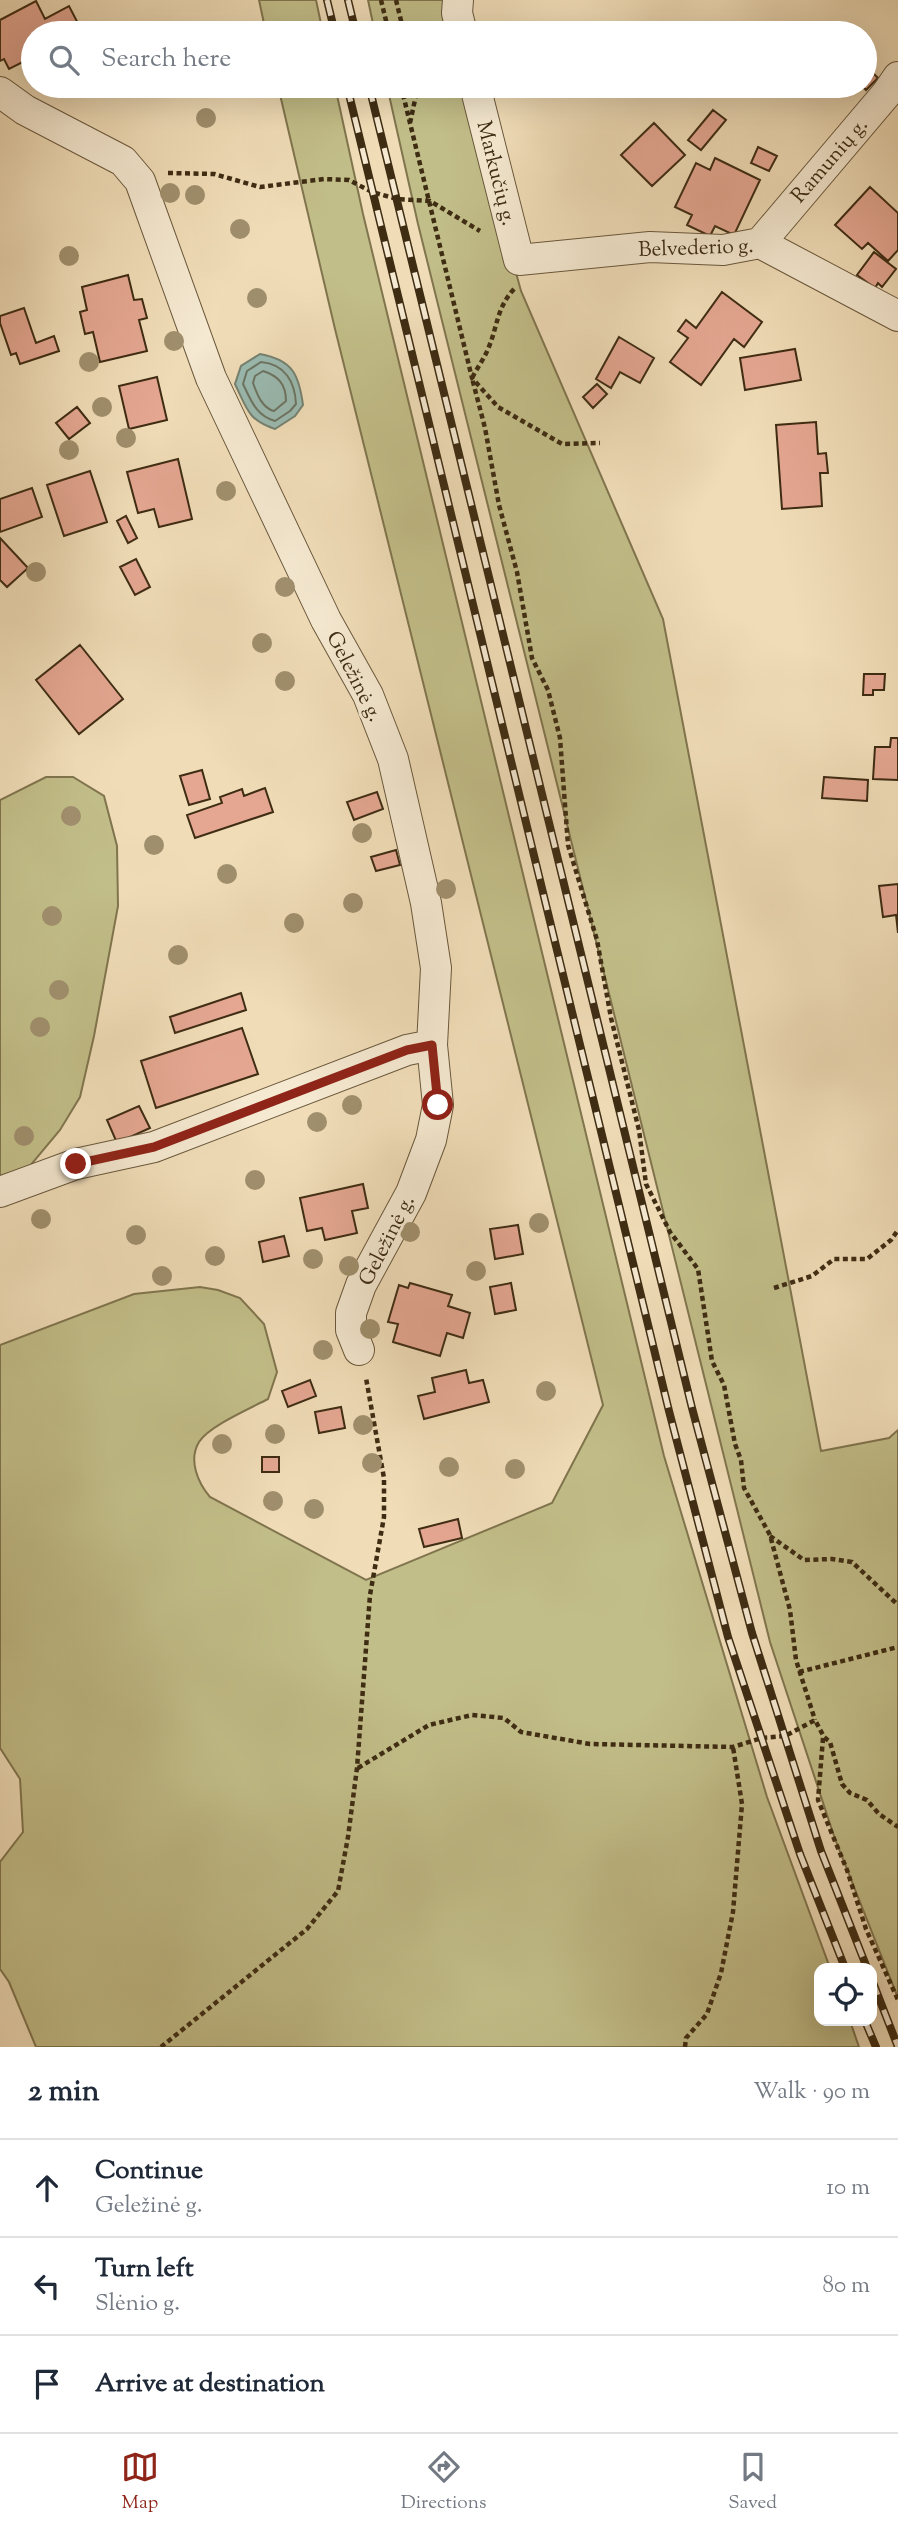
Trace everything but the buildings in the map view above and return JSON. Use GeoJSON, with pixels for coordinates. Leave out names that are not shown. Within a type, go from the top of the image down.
{"type":"FeatureCollection","features":[{"type":"Feature","properties":{"kind":"street"},"geometry":{"type":"LineString","coordinates":[[458,0],[459,21]]}},
{"type":"Feature","properties":{"kind":"street","name":"Ramunių g."},"geometry":{"type":"LineString","coordinates":[[760,243],[898,77]]}},
{"type":"Feature","properties":{"kind":"street","name":"Geležinė g."},"geometry":{"type":"LineString","coordinates":[[0,92],[25,110],[123,161],[140,181],[211,377],[326,620],[368,695],[393,759],[426,903],[436,968],[432,1045],[438,1105],[431,1140],[411,1193],[361,1285],[351,1313],[351,1331],[359,1350]]}},
{"type":"Feature","properties":{"kind":"street","name":"Markučių g."},"geometry":{"type":"LineString","coordinates":[[478,98],[519,260]]}},
{"type":"Feature","properties":{"kind":"street","name":"Belvederio g."},"geometry":{"type":"LineString","coordinates":[[519,260],[650,247],[723,250],[760,243],[898,316]]}},
{"type":"Feature","properties":{"kind":"street"},"geometry":{"type":"LineString","coordinates":[[0,1192],[76,1164],[154,1147],[407,1050],[432,1045]]}},
{"type":"Feature","properties":{"kind":"path"},"geometry":{"type":"LineString","coordinates":[[381,0],[386,21]]}},
{"type":"Feature","properties":{"kind":"path"},"geometry":{"type":"LineString","coordinates":[[396,0],[401,21]]}},
{"type":"Feature","properties":{"kind":"path"},"geometry":{"type":"LineString","coordinates":[[404,98],[485,428],[499,505],[517,572],[532,658],[548,691],[560,738],[568,845],[597,940],[611,1018],[639,1130],[646,1184],[670,1231],[698,1269],[712,1361],[724,1385],[735,1444],[741,1460],[744,1488],[770,1535],[790,1610],[799,1672],[815,1720],[824,1737],[830,1742],[842,1784],[850,1793],[867,1800],[878,1814],[898,1827]]}},
{"type":"Feature","properties":{"kind":"path"},"geometry":{"type":"LineString","coordinates":[[410,124],[415,98]]}},
{"type":"Feature","properties":{"kind":"path"},"geometry":{"type":"LineString","coordinates":[[140,181],[169,172],[214,174],[260,187],[324,179],[349,180],[372,192],[397,199],[430,201],[469,226],[486,233],[519,260],[515,287],[503,300],[489,348],[472,378]]}},
{"type":"Feature","properties":{"kind":"path"},"geometry":{"type":"LineString","coordinates":[[472,378],[498,407],[562,444],[600,443]]}},
{"type":"Feature","properties":{"kind":"path"},"geometry":{"type":"LineString","coordinates":[[774,1288],[812,1276],[834,1259],[867,1259],[891,1240],[898,1230]]}},
{"type":"Feature","properties":{"kind":"path"},"geometry":{"type":"LineString","coordinates":[[161,2047],[307,1929],[338,1891],[358,1768],[370,1595],[384,1517],[384,1478],[372,1403],[359,1350]]}},
{"type":"Feature","properties":{"kind":"path"},"geometry":{"type":"LineString","coordinates":[[770,1535],[804,1560],[832,1559],[852,1562],[898,1605]]}},
{"type":"Feature","properties":{"kind":"path"},"geometry":{"type":"LineString","coordinates":[[799,1672],[898,1647]]}},
{"type":"Feature","properties":{"kind":"path"},"geometry":{"type":"LineString","coordinates":[[358,1768],[429,1725],[472,1716],[504,1717],[521,1732],[590,1744],[733,1747],[762,1738],[785,1736],[815,1720]]}},
{"type":"Feature","properties":{"kind":"path"},"geometry":{"type":"LineString","coordinates":[[824,1737],[818,1800],[848,1870],[866,1929],[898,2000]]}},
{"type":"Feature","properties":{"kind":"path"},"geometry":{"type":"LineString","coordinates":[[685,2047],[686,2038],[707,2014],[721,1973],[733,1912],[742,1804],[733,1747]]}},
{"type":"Feature","properties":{"kind":"shaded area"},"geometry":{"type":"Polygon","coordinates":[[[259,0],[316,0],[320,21],[263,21],[259,0]]]}},
{"type":"Feature","properties":{"kind":"shaded area"},"geometry":{"type":"Polygon","coordinates":[[[368,0],[447,0],[450,21],[372,21],[368,0]]]}},
{"type":"Feature","properties":{"kind":"shaded area"},"geometry":{"type":"Polygon","coordinates":[[[281,98],[338,98],[363,214],[664,1456],[767,1797],[828,1963],[814,1963],[814,2026],[852,2026],[859,2047],[36,2047],[9,1982],[0,1969],[0,1862],[23,1832],[20,1779],[0,1748],[0,1345],[134,1294],[200,1287],[240,1298],[264,1324],[277,1372],[268,1399],[221,1424],[199,1442],[194,1456],[198,1478],[210,1497],[366,1580],[552,1503],[603,1405],[335,329],[281,98]]]}},
{"type":"Feature","properties":{"kind":"shaded area"},"geometry":{"type":"Polygon","coordinates":[[[390,98],[468,98],[521,291],[663,619],[821,1451],[889,1438],[898,1430],[898,1998],[835,1839],[770,1642],[418,224],[390,98]]]}},
{"type":"Feature","properties":{"kind":"shaded area"},"geometry":{"type":"Polygon","coordinates":[[[46,777],[73,777],[104,796],[117,846],[118,906],[80,1097],[60,1130],[30,1166],[0,1176],[0,800],[46,777]]]}},
{"type":"Feature","properties":{"kind":"water"},"geometry":{"type":"Polygon","coordinates":[[[260,354],[287,365],[296,377],[301,394],[303,405],[295,416],[275,429],[254,417],[235,384],[241,366],[260,354]]]}},
{"type":"Feature","properties":{"kind":"railway"},"geometry":{"type":"LineString","coordinates":[[327,0],[332,21]]}},
{"type":"Feature","properties":{"kind":"railway"},"geometry":{"type":"LineString","coordinates":[[348,0],[353,21]]}},
{"type":"Feature","properties":{"kind":"railway"},"geometry":{"type":"LineString","coordinates":[[350,98],[669,1411],[728,1637],[800,1854],[843,1963]]}},
{"type":"Feature","properties":{"kind":"railway"},"geometry":{"type":"LineString","coordinates":[[372,98],[692,1408],[752,1633],[821,1851],[865,1963]]}},
{"type":"Feature","properties":{"kind":"railway"},"geometry":{"type":"LineString","coordinates":[[877,1993],[898,2047]]}},
{"type":"Feature","properties":{"kind":"railway"},"geometry":{"type":"LineString","coordinates":[[867,2026],[876,2047]]}},
{"type":"Feature","properties":{"kind":"route"},"geometry":{"type":"LineString","coordinates":[[76,1164],[154,1147],[407,1050],[432,1045],[438,1105]]}}]}
